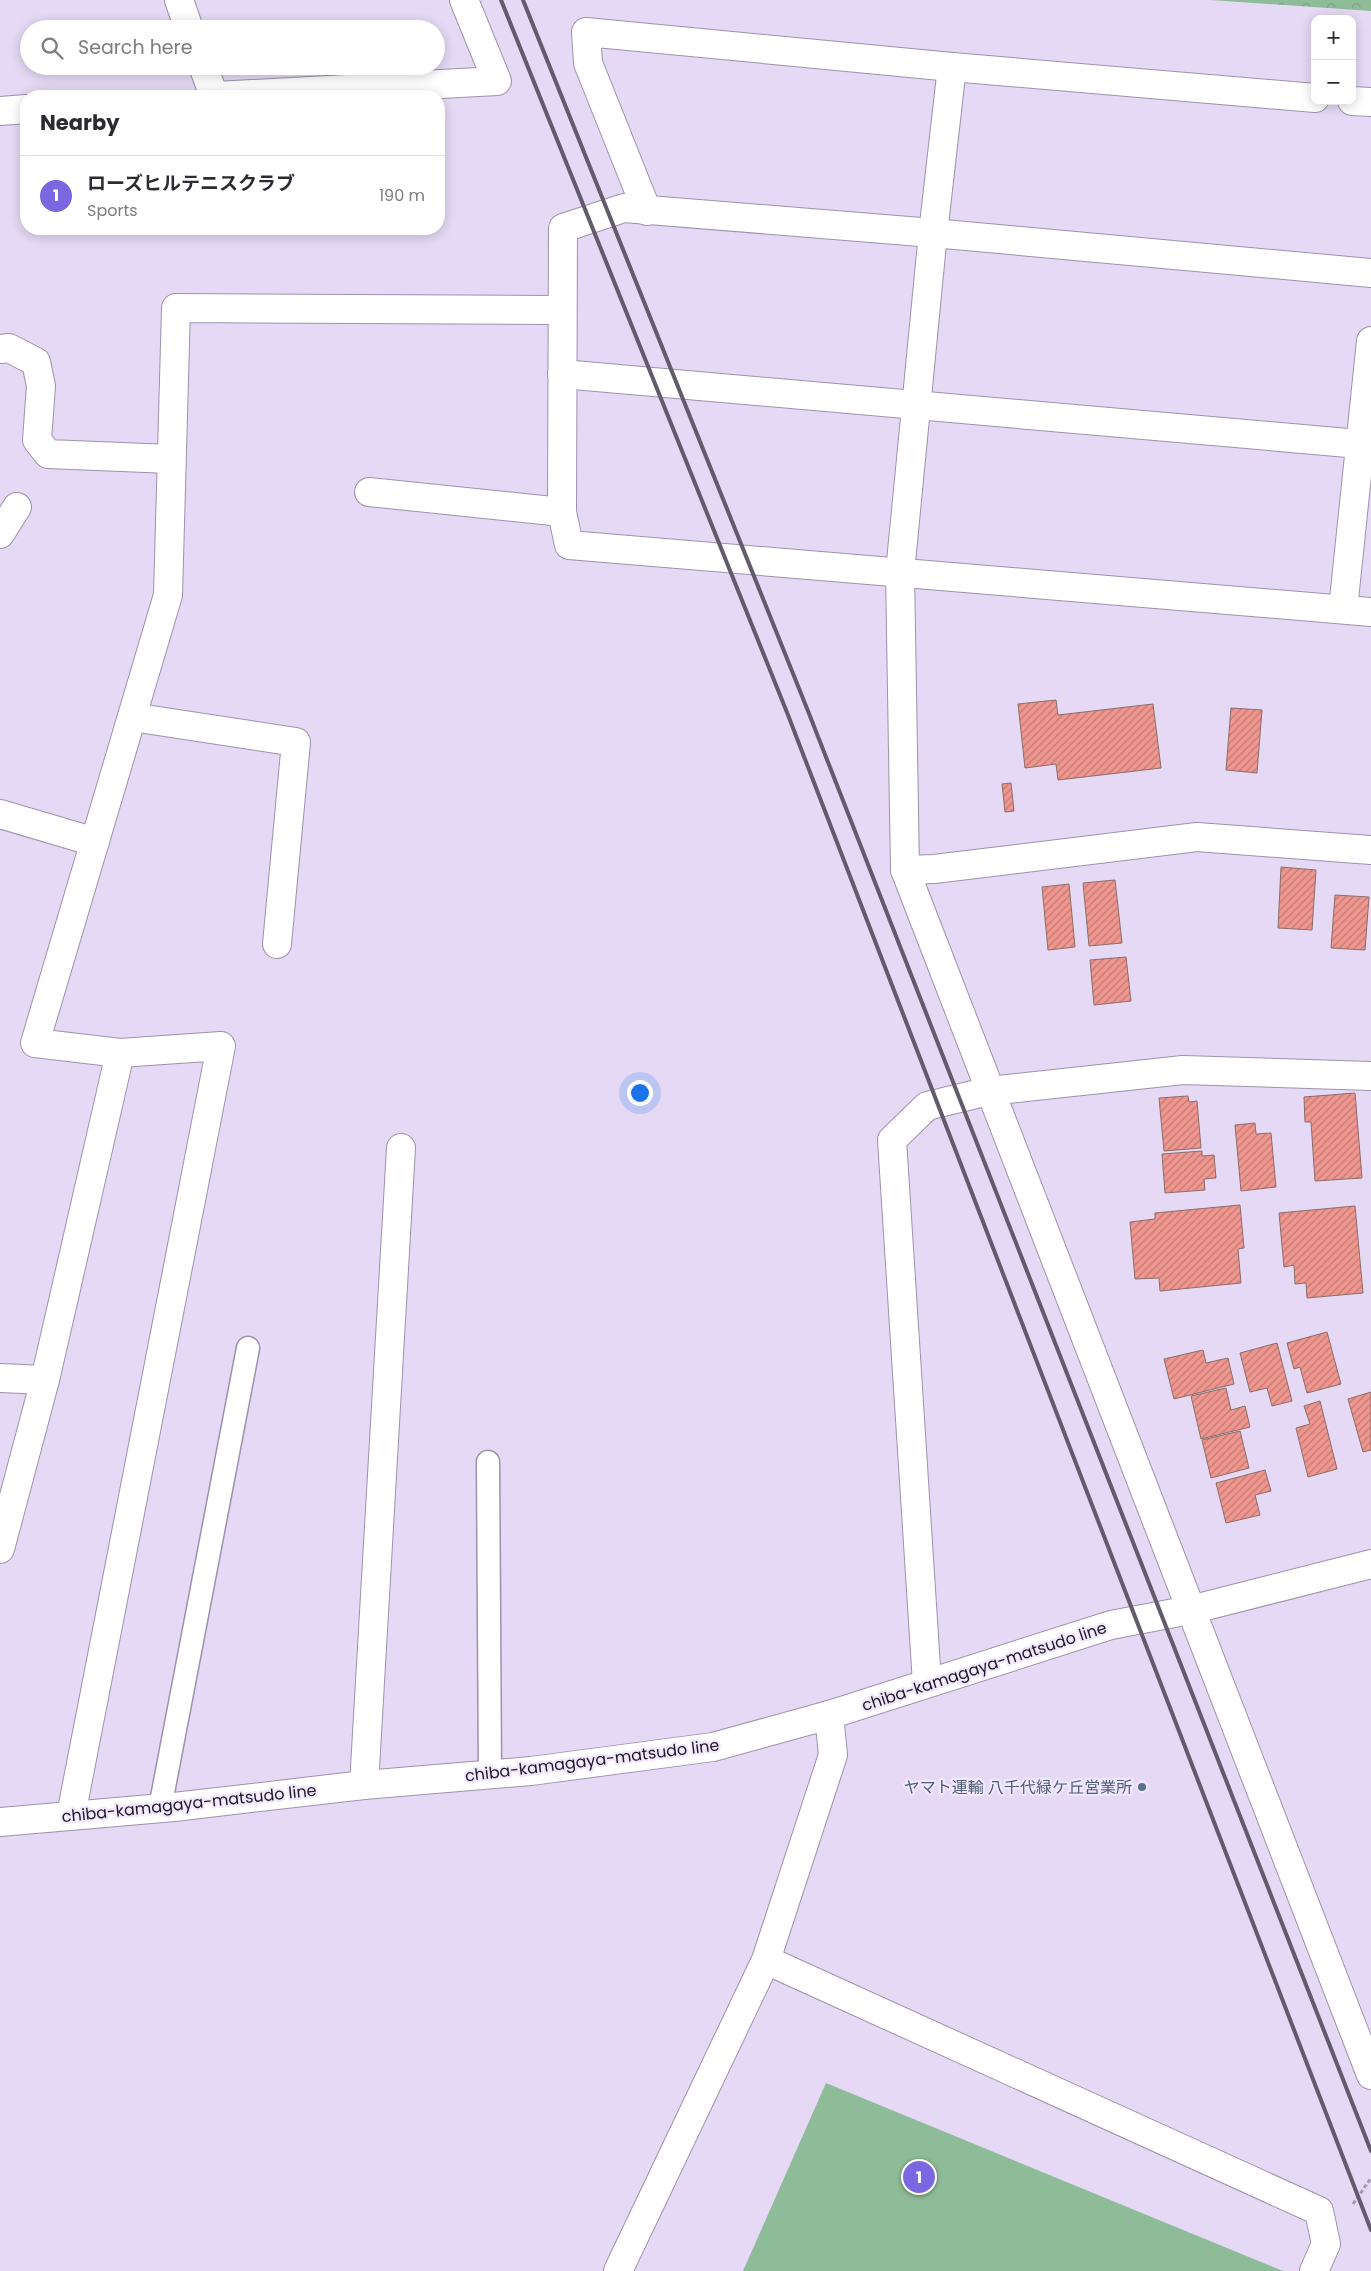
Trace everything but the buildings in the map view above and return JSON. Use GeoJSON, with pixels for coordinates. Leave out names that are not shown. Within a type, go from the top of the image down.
{"type":"FeatureCollection","features":[{"type":"Feature","properties":{"kind":"street"},"geometry":{"type":"LineString","coordinates":[[179,0],[186,20]]}},
{"type":"Feature","properties":{"kind":"street"},"geometry":{"type":"LineString","coordinates":[[336,90],[497,82],[464,0]]}},
{"type":"Feature","properties":{"kind":"street"},"geometry":{"type":"LineString","coordinates":[[647,211],[588,63],[586,32],[952,67],[1311,98]]}},
{"type":"Feature","properties":{"kind":"street"},"geometry":{"type":"LineString","coordinates":[[952,67],[933,234],[900,572],[905,870],[1371,2075]]}},
{"type":"Feature","properties":{"kind":"street"},"geometry":{"type":"LineString","coordinates":[[207,75],[213,90]]}},
{"type":"Feature","properties":{"kind":"street"},"geometry":{"type":"LineString","coordinates":[[1356,101],[1371,102]]}},
{"type":"Feature","properties":{"kind":"street"},"geometry":{"type":"LineString","coordinates":[[0,111],[20,109]]}},
{"type":"Feature","properties":{"kind":"street"},"geometry":{"type":"LineString","coordinates":[[1371,273],[624,208],[563,228],[562,512],[569,545],[1371,612]]}},
{"type":"Feature","properties":{"kind":"street"},"geometry":{"type":"LineString","coordinates":[[71,1815],[221,1046],[120,1053],[35,1043],[168,595],[170,459],[176,308],[562,310]]}},
{"type":"Feature","properties":{"kind":"street"},"geometry":{"type":"LineString","coordinates":[[1343,609],[1366,444],[1371,341]]}},
{"type":"Feature","properties":{"kind":"street"},"geometry":{"type":"LineString","coordinates":[[0,349],[9,348],[36,362],[41,386],[37,440],[48,454],[170,459]]}},
{"type":"Feature","properties":{"kind":"street"},"geometry":{"type":"LineString","coordinates":[[562,374],[1366,444]]}},
{"type":"Feature","properties":{"kind":"street"},"geometry":{"type":"LineString","coordinates":[[369,492],[562,512]]}},
{"type":"Feature","properties":{"kind":"street"},"geometry":{"type":"LineString","coordinates":[[0,534],[17,507]]}},
{"type":"Feature","properties":{"kind":"street"},"geometry":{"type":"LineString","coordinates":[[132,717],[296,742],[277,944]]}},
{"type":"Feature","properties":{"kind":"street"},"geometry":{"type":"LineString","coordinates":[[0,814],[95,842]]}},
{"type":"Feature","properties":{"kind":"street"},"geometry":{"type":"LineString","coordinates":[[905,870],[934,869],[1198,837],[1371,850]]}},
{"type":"Feature","properties":{"kind":"street"},"geometry":{"type":"LineString","coordinates":[[0,1548],[45,1380],[120,1053]]}},
{"type":"Feature","properties":{"kind":"street"},"geometry":{"type":"LineString","coordinates":[[927,1683],[892,1140],[927,1106],[990,1091],[1183,1070],[1371,1076]]}},
{"type":"Feature","properties":{"kind":"street"},"geometry":{"type":"LineString","coordinates":[[364,1786],[401,1148]]}},
{"type":"Feature","properties":{"kind":"street"},"geometry":{"type":"LineString","coordinates":[[0,1378],[45,1380]]}},
{"type":"Feature","properties":{"kind":"street","name":"chiba-kamagaya-matsudo line"},"geometry":{"type":"LineString","coordinates":[[0,1822],[531,1771],[713,1747],[829,1715],[1111,1625],[1190,1610],[1371,1564]]}},
{"type":"Feature","properties":{"kind":"street"},"geometry":{"type":"LineString","coordinates":[[618,2271],[766,1960],[833,1755],[829,1715]]}},
{"type":"Feature","properties":{"kind":"street"},"geometry":{"type":"LineString","coordinates":[[766,1960],[1319,2211],[1326,2244],[1314,2271]]}},
{"type":"Feature","properties":{"kind":"lane"},"geometry":{"type":"LineString","coordinates":[[160,1808],[248,1348]]}},
{"type":"Feature","properties":{"kind":"lane"},"geometry":{"type":"LineString","coordinates":[[488,1462],[490,1774]]}},
{"type":"Feature","properties":{"kind":"green space"},"geometry":{"type":"Polygon","coordinates":[[[1210,0],[1371,0],[1371,11],[1210,0]]]}},
{"type":"Feature","properties":{"kind":"green space"},"geometry":{"type":"Polygon","coordinates":[[[826,2083],[1283,2271],[743,2271],[826,2083]]]}},
{"type":"Feature","properties":{"kind":"railway"},"geometry":{"type":"LineString","coordinates":[[501,0],[788,715],[1371,2230]]}},
{"type":"Feature","properties":{"kind":"railway"},"geometry":{"type":"LineString","coordinates":[[523,0],[808,711],[1371,2151]]}},
{"type":"Feature","properties":{"kind":"place","name":"ヤマト運輸 八千代緑ケ丘営業所"},"geometry":{"type":"Point","coordinates":[1142,1787]}},
{"type":"Feature","properties":{"kind":"place","name":"ローズヒルテニスクラブ"},"geometry":{"type":"Point","coordinates":[919,2177]}}]}
